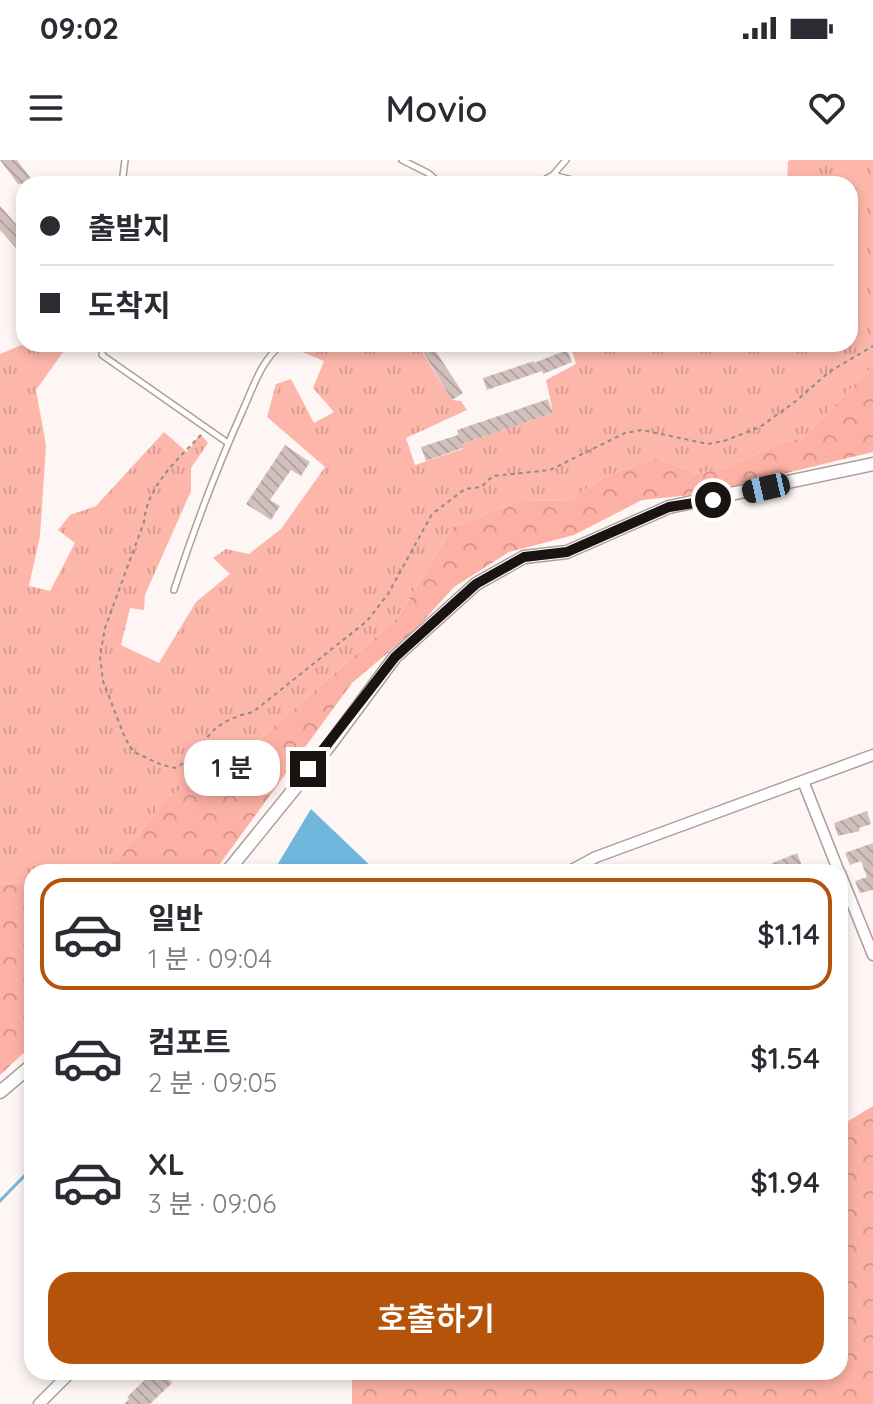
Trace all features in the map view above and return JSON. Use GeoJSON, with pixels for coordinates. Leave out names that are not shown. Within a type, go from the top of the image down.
{"type":"FeatureCollection","features":[{"type":"Feature","properties":{"kind":"street"},"geometry":{"type":"LineString","coordinates":[[233,864],[329,746],[395,657],[476,584],[524,557],[567,552],[669,507],[873,464]]}},
{"type":"Feature","properties":{"kind":"street"},"geometry":{"type":"LineString","coordinates":[[583,864],[873,755]]}},
{"type":"Feature","properties":{"kind":"street"},"geometry":{"type":"LineString","coordinates":[[803,781],[836,864]]}},
{"type":"Feature","properties":{"kind":"street"},"geometry":{"type":"LineString","coordinates":[[848,893],[873,955]]}},
{"type":"Feature","properties":{"kind":"street"},"geometry":{"type":"LineString","coordinates":[[0,1092],[24,1072]]}},
{"type":"Feature","properties":{"kind":"street"},"geometry":{"type":"LineString","coordinates":[[39,1404],[63,1380]]}},
{"type":"Feature","properties":{"kind":"lane"},"geometry":{"type":"LineString","coordinates":[[402,160],[432,176]]}},
{"type":"Feature","properties":{"kind":"lane"},"geometry":{"type":"LineString","coordinates":[[557,176],[553,175],[566,160]]}},
{"type":"Feature","properties":{"kind":"lane"},"geometry":{"type":"LineString","coordinates":[[102,352],[102,355],[228,443]]}},
{"type":"Feature","properties":{"kind":"lane"},"geometry":{"type":"LineString","coordinates":[[174,590],[228,443],[267,357],[273,352]]}},
{"type":"Feature","properties":{"kind":"path"},"geometry":{"type":"LineString","coordinates":[[207,428],[170,467],[145,505],[144,522],[105,628],[100,656],[103,681],[125,738],[134,752],[176,768],[187,762],[214,728],[231,717],[253,712],[367,621],[388,594],[432,514],[465,489],[481,487],[493,476],[550,470],[625,433],[642,430],[708,444],[724,441],[760,427],[829,372],[873,346]]}},
{"type":"Feature","properties":{"kind":"green space"},"geometry":{"type":"Polygon","coordinates":[[[873,160],[873,366],[803,438],[781,443],[727,467],[697,474],[655,458],[604,477],[570,501],[523,500],[453,527],[398,617],[251,747],[167,798],[118,859],[105,864],[24,864],[24,881],[0,885],[0,354],[16,347],[16,352],[63,352],[36,390],[46,445],[40,536],[29,586],[50,591],[75,543],[58,530],[70,515],[96,506],[164,432],[187,452],[200,434],[208,443],[191,468],[191,491],[145,595],[144,610],[130,608],[121,645],[159,663],[196,602],[230,574],[213,558],[226,549],[249,554],[281,529],[325,467],[267,417],[276,384],[291,379],[314,423],[334,412],[313,388],[324,361],[302,352],[422,352],[452,400],[461,401],[467,410],[406,438],[415,465],[463,449],[462,444],[553,413],[546,380],[576,364],[572,352],[858,352],[858,176],[787,176],[788,161],[873,160]]]}},
{"type":"Feature","properties":{"kind":"green space"},"geometry":{"type":"Polygon","coordinates":[[[873,366],[873,452],[701,494],[642,500],[574,535],[509,552],[454,587],[416,629],[352,683],[220,864],[105,864],[118,859],[167,798],[251,747],[398,617],[453,527],[523,500],[570,501],[604,477],[655,458],[697,474],[727,467],[781,443],[803,438],[873,366]]]}},
{"type":"Feature","properties":{"kind":"green space"},"geometry":{"type":"Polygon","coordinates":[[[24,881],[24,1052],[0,1075],[0,885],[24,881]]]}},
{"type":"Feature","properties":{"kind":"green space"},"geometry":{"type":"Polygon","coordinates":[[[873,1106],[873,1404],[352,1404],[352,1380],[848,1380],[848,1121],[873,1106]]]}},
{"type":"Feature","properties":{"kind":"water"},"geometry":{"type":"Polygon","coordinates":[[[311,809],[369,864],[278,864],[311,809]]]}},
{"type":"Feature","properties":{"kind":"building"},"geometry":{"type":"Polygon","coordinates":[[[0,160],[17,160],[29,176],[16,176],[16,181],[0,160]]]}},
{"type":"Feature","properties":{"kind":"building"},"geometry":{"type":"Polygon","coordinates":[[[0,206],[16,224],[16,248],[0,230],[0,206]]]}},
{"type":"Feature","properties":{"kind":"building"},"geometry":{"type":"Polygon","coordinates":[[[423,352],[436,352],[463,393],[452,400],[423,352]]]}},
{"type":"Feature","properties":{"kind":"building"},"geometry":{"type":"Polygon","coordinates":[[[562,352],[568,352],[572,362],[487,390],[483,378],[562,352]]]}},
{"type":"Feature","properties":{"kind":"building"},"geometry":{"type":"Polygon","coordinates":[[[548,399],[553,413],[462,444],[463,448],[426,461],[421,447],[458,435],[457,430],[548,399]]]}},
{"type":"Feature","properties":{"kind":"building"},"geometry":{"type":"Polygon","coordinates":[[[285,445],[310,462],[301,476],[291,470],[270,500],[280,506],[271,520],[246,504],[285,445]]]}},
{"type":"Feature","properties":{"kind":"building"},"geometry":{"type":"Polygon","coordinates":[[[867,811],[871,824],[859,828],[860,831],[838,836],[834,823],[867,811]]]}},
{"type":"Feature","properties":{"kind":"building"},"geometry":{"type":"Polygon","coordinates":[[[873,843],[873,890],[860,893],[855,881],[867,877],[861,861],[850,865],[845,853],[873,843]]]}},
{"type":"Feature","properties":{"kind":"building"},"geometry":{"type":"Polygon","coordinates":[[[797,853],[801,864],[770,864],[797,853]]]}},
{"type":"Feature","properties":{"kind":"building"},"geometry":{"type":"Polygon","coordinates":[[[145,1380],[169,1380],[172,1383],[150,1404],[124,1404],[129,1399],[127,1397],[145,1380]]]}},
{"type":"Feature","properties":{"kind":"waterway"},"geometry":{"type":"LineString","coordinates":[[0,1201],[24,1176]]}},
{"type":"Feature","properties":{"kind":"route"},"geometry":{"type":"LineString","coordinates":[[308,769],[329,746],[395,657],[476,584],[524,557],[567,552],[669,507],[713,500]]}}]}
